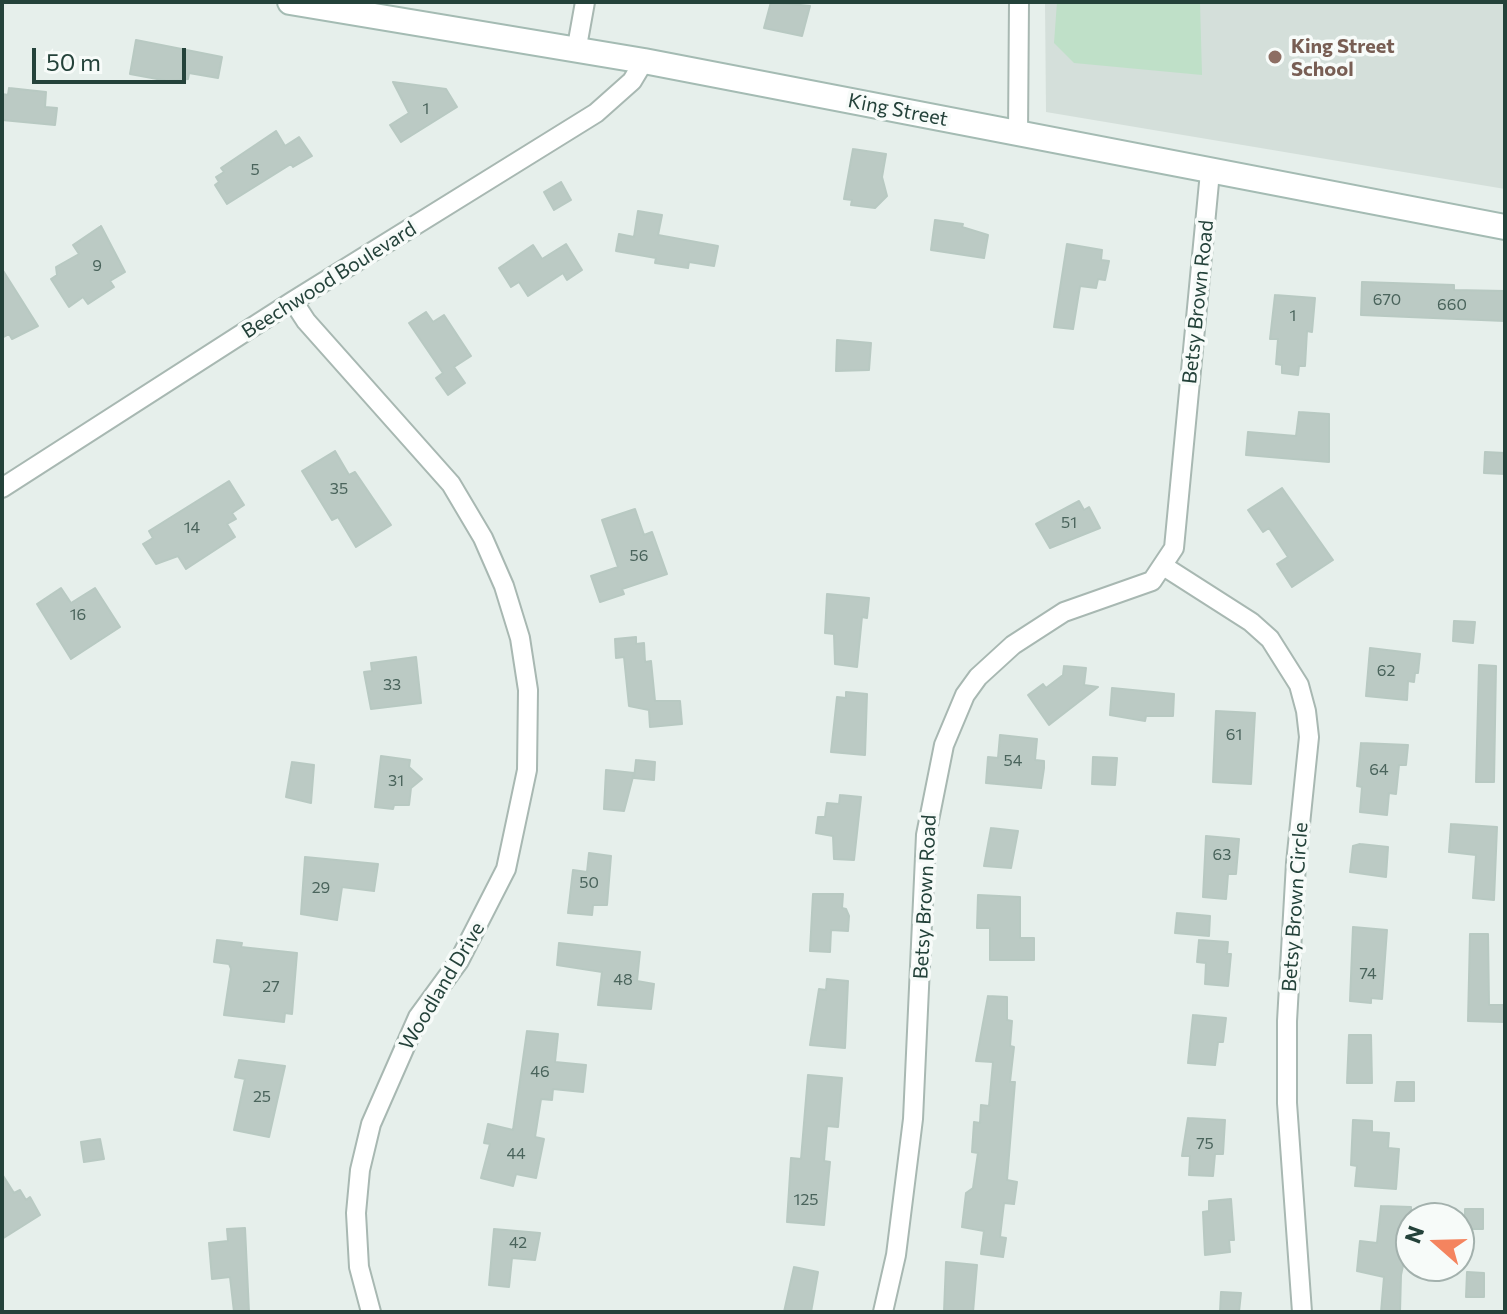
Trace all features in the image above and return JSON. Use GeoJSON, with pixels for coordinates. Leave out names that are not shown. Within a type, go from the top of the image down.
{"type":"FeatureCollection","features":[{"type":"Feature","properties":{"kind":"main road","name":"King Street"},"geometry":{"type":"LineString","coordinates":[[290,2],[644,61],[1505,227]]}},
{"type":"Feature","properties":{"kind":"street"},"geometry":{"type":"LineString","coordinates":[[576,52],[585,2]]}},
{"type":"Feature","properties":{"kind":"street"},"geometry":{"type":"LineString","coordinates":[[1018,134],[1019,2]]}},
{"type":"Feature","properties":{"kind":"street","name":"Beechwood Boulevard"},"geometry":{"type":"LineString","coordinates":[[2,488],[293,301],[596,113],[632,81],[644,61]]}},
{"type":"Feature","properties":{"kind":"street","name":"Betsy Brown Road"},"geometry":{"type":"LineString","coordinates":[[883,1312],[896,1255],[913,1119],[926,835],[932,789],[944,745],[965,695],[978,677],[1013,645],[1064,612],[1152,581],[1165,567],[1174,548],[1210,172]]}},
{"type":"Feature","properties":{"kind":"street","name":"Woodland Drive"},"geometry":{"type":"LineString","coordinates":[[293,301],[325,344],[451,484],[483,538],[504,586],[520,638],[528,690],[527,770],[506,869],[459,961],[418,1017],[371,1124],[360,1170],[356,1213],[359,1267],[371,1312]]}},
{"type":"Feature","properties":{"kind":"street","name":"Betsy Brown Circle"},"geometry":{"type":"LineString","coordinates":[[1165,567],[1251,622],[1270,639],[1299,685],[1306,711],[1309,737],[1296,863],[1287,1021],[1287,1103],[1302,1312]]}},
{"type":"Feature","properties":{"kind":"shaded area","name":"King Street School"},"geometry":{"type":"Polygon","coordinates":[[[1045,2],[1505,2],[1505,189],[1046,112],[1045,2]]]}},
{"type":"Feature","properties":{"kind":"green space"},"geometry":{"type":"Polygon","coordinates":[[[1057,2],[1200,2],[1202,75],[1074,63],[1054,43],[1057,2]]]}},
{"type":"Feature","properties":{"kind":"building"},"geometry":{"type":"Polygon","coordinates":[[[771,2],[810,6],[802,36],[764,28],[771,2]]]}},
{"type":"Feature","properties":{"kind":"building"},"geometry":{"type":"Polygon","coordinates":[[[136,40],[222,57],[218,78],[189,73],[188,79],[168,81],[130,74],[136,40]]]}},
{"type":"Feature","properties":{"kind":"building"},"geometry":{"type":"Polygon","coordinates":[[[393,82],[446,89],[457,107],[401,142],[390,125],[409,113],[393,82]]]}},
{"type":"Feature","properties":{"kind":"building"},"geometry":{"type":"Polygon","coordinates":[[[9,88],[46,92],[45,107],[57,108],[55,125],[2,120],[2,94],[8,95],[9,88]]]}},
{"type":"Feature","properties":{"kind":"building"},"geometry":{"type":"Polygon","coordinates":[[[276,131],[285,146],[299,137],[312,156],[293,167],[291,164],[227,204],[215,185],[219,182],[216,177],[224,172],[221,168],[276,131]]]}},
{"type":"Feature","properties":{"kind":"building"},"geometry":{"type":"Polygon","coordinates":[[[853,149],[886,154],[882,177],[887,196],[875,208],[851,205],[852,200],[844,199],[853,149]]]}},
{"type":"Feature","properties":{"kind":"building"},"geometry":{"type":"Polygon","coordinates":[[[561,182],[571,200],[554,210],[544,192],[561,182]]]}},
{"type":"Feature","properties":{"kind":"building"},"geometry":{"type":"Polygon","coordinates":[[[638,211],[662,215],[658,235],[718,246],[714,266],[689,262],[688,268],[655,263],[656,258],[616,251],[619,234],[634,237],[638,211]]]}},
{"type":"Feature","properties":{"kind":"building"},"geometry":{"type":"Polygon","coordinates":[[[935,220],[963,224],[962,227],[988,235],[984,258],[931,250],[935,220]]]}},
{"type":"Feature","properties":{"kind":"building"},"geometry":{"type":"Polygon","coordinates":[[[101,226],[125,272],[110,281],[114,287],[88,304],[83,297],[69,307],[51,279],[57,275],[56,267],[79,254],[73,245],[101,226]]]}},
{"type":"Feature","properties":{"kind":"building"},"geometry":{"type":"Polygon","coordinates":[[[566,244],[582,270],[567,280],[563,273],[528,296],[519,282],[511,287],[499,268],[533,245],[542,259],[566,244]]]}},
{"type":"Feature","properties":{"kind":"building"},"geometry":{"type":"Polygon","coordinates":[[[1067,244],[1102,250],[1101,260],[1109,261],[1105,280],[1098,279],[1096,288],[1080,286],[1073,329],[1054,327],[1067,244]]]}},
{"type":"Feature","properties":{"kind":"building"},"geometry":{"type":"Polygon","coordinates":[[[2,269],[38,326],[12,339],[9,334],[2,338],[2,269]]]}},
{"type":"Feature","properties":{"kind":"building"},"geometry":{"type":"Polygon","coordinates":[[[1362,282],[1454,285],[1454,290],[1505,291],[1505,321],[1361,315],[1362,282]]]}},
{"type":"Feature","properties":{"kind":"building"},"geometry":{"type":"Polygon","coordinates":[[[1275,295],[1315,298],[1312,332],[1307,331],[1305,366],[1299,366],[1298,375],[1282,373],[1282,365],[1276,364],[1278,339],[1270,339],[1275,295]]]}},
{"type":"Feature","properties":{"kind":"building"},"geometry":{"type":"Polygon","coordinates":[[[426,312],[433,322],[444,315],[471,356],[454,367],[465,383],[448,395],[436,378],[443,373],[409,323],[426,312]]]}},
{"type":"Feature","properties":{"kind":"building"},"geometry":{"type":"Polygon","coordinates":[[[837,340],[871,343],[869,370],[836,371],[837,340]]]}},
{"type":"Feature","properties":{"kind":"building"},"geometry":{"type":"Polygon","coordinates":[[[1299,412],[1329,414],[1329,462],[1246,455],[1248,432],[1296,436],[1299,412]]]}},
{"type":"Feature","properties":{"kind":"building"},"geometry":{"type":"Polygon","coordinates":[[[335,451],[349,475],[355,472],[391,525],[356,547],[338,517],[332,520],[302,471],[335,451]]]}},
{"type":"Feature","properties":{"kind":"building"},"geometry":{"type":"Polygon","coordinates":[[[1485,452],[1505,453],[1505,474],[1484,473],[1485,452]]]}},
{"type":"Feature","properties":{"kind":"building"},"geometry":{"type":"Polygon","coordinates":[[[229,481],[244,505],[232,513],[236,519],[227,524],[235,537],[186,569],[178,556],[156,564],[143,544],[153,538],[149,531],[229,481]]]}},
{"type":"Feature","properties":{"kind":"building"},"geometry":{"type":"Polygon","coordinates":[[[1282,488],[1333,560],[1292,587],[1277,564],[1288,557],[1269,528],[1263,532],[1248,510],[1282,488]]]}},
{"type":"Feature","properties":{"kind":"building"},"geometry":{"type":"Polygon","coordinates":[[[1079,501],[1084,510],[1089,507],[1100,528],[1050,548],[1036,524],[1079,501]]]}},
{"type":"Feature","properties":{"kind":"building"},"geometry":{"type":"Polygon","coordinates":[[[635,509],[644,535],[652,532],[667,574],[622,589],[624,594],[600,602],[591,576],[618,567],[602,520],[635,509]]]}},
{"type":"Feature","properties":{"kind":"building"},"geometry":{"type":"Polygon","coordinates":[[[61,588],[71,603],[95,588],[120,627],[71,659],[37,604],[61,588]]]}},
{"type":"Feature","properties":{"kind":"building"},"geometry":{"type":"Polygon","coordinates":[[[827,594],[869,598],[867,618],[862,617],[857,667],[835,664],[834,634],[825,633],[827,594]]]}},
{"type":"Feature","properties":{"kind":"building"},"geometry":{"type":"Polygon","coordinates":[[[1454,621],[1475,622],[1473,643],[1453,641],[1454,621]]]}},
{"type":"Feature","properties":{"kind":"building"},"geometry":{"type":"Polygon","coordinates":[[[636,637],[636,644],[644,643],[645,662],[651,661],[655,701],[680,701],[682,724],[650,727],[649,710],[629,706],[624,657],[616,658],[615,639],[636,637]]]}},
{"type":"Feature","properties":{"kind":"building"},"geometry":{"type":"Polygon","coordinates":[[[1370,648],[1420,654],[1414,682],[1408,681],[1407,700],[1366,696],[1370,648]]]}},
{"type":"Feature","properties":{"kind":"building"},"geometry":{"type":"Polygon","coordinates":[[[416,657],[421,703],[371,709],[364,672],[372,671],[371,663],[416,657]]]}},
{"type":"Feature","properties":{"kind":"building"},"geometry":{"type":"Polygon","coordinates":[[[1479,665],[1496,666],[1494,782],[1476,782],[1479,665]]]}},
{"type":"Feature","properties":{"kind":"building"},"geometry":{"type":"Polygon","coordinates":[[[1064,666],[1086,668],[1084,685],[1098,687],[1049,725],[1028,695],[1043,684],[1046,688],[1063,675],[1064,666]]]}},
{"type":"Feature","properties":{"kind":"building"},"geometry":{"type":"Polygon","coordinates":[[[1112,688],[1174,694],[1173,716],[1146,716],[1145,721],[1110,715],[1112,688]]]}},
{"type":"Feature","properties":{"kind":"building"},"geometry":{"type":"Polygon","coordinates":[[[846,692],[867,694],[865,755],[831,752],[837,697],[846,698],[846,692]]]}},
{"type":"Feature","properties":{"kind":"building"},"geometry":{"type":"Polygon","coordinates":[[[1216,711],[1255,713],[1251,784],[1213,782],[1216,711]]]}},
{"type":"Feature","properties":{"kind":"building"},"geometry":{"type":"Polygon","coordinates":[[[1000,735],[1037,739],[1035,760],[1044,761],[1041,788],[986,783],[988,757],[998,758],[1000,735]]]}},
{"type":"Feature","properties":{"kind":"building"},"geometry":{"type":"Polygon","coordinates":[[[1361,743],[1408,745],[1406,765],[1399,765],[1396,794],[1389,793],[1387,815],[1360,812],[1362,787],[1357,786],[1361,743]]]}},
{"type":"Feature","properties":{"kind":"building"},"geometry":{"type":"Polygon","coordinates":[[[381,756],[410,760],[409,767],[422,779],[411,788],[409,805],[394,805],[393,809],[375,807],[381,756]]]}},
{"type":"Feature","properties":{"kind":"building"},"geometry":{"type":"Polygon","coordinates":[[[1093,757],[1117,758],[1115,785],[1092,784],[1093,757]]]}},
{"type":"Feature","properties":{"kind":"building"},"geometry":{"type":"Polygon","coordinates":[[[636,760],[655,762],[654,780],[634,778],[636,760]]]}},
{"type":"Feature","properties":{"kind":"building"},"geometry":{"type":"Polygon","coordinates":[[[292,762],[314,765],[311,803],[286,797],[292,762]]]}},
{"type":"Feature","properties":{"kind":"building"},"geometry":{"type":"Polygon","coordinates":[[[606,770],[634,773],[624,811],[604,809],[606,770]]]}},
{"type":"Feature","properties":{"kind":"building"},"geometry":{"type":"Polygon","coordinates":[[[840,795],[861,797],[854,860],[834,859],[833,836],[816,833],[818,817],[825,817],[827,803],[839,804],[840,795]]]}},
{"type":"Feature","properties":{"kind":"building"},"geometry":{"type":"Polygon","coordinates":[[[1451,824],[1497,827],[1494,900],[1473,898],[1476,855],[1449,852],[1451,824]]]}},
{"type":"Feature","properties":{"kind":"building"},"geometry":{"type":"Polygon","coordinates":[[[991,828],[1018,831],[1011,868],[984,866],[991,828]]]}},
{"type":"Feature","properties":{"kind":"building"},"geometry":{"type":"Polygon","coordinates":[[[1206,836],[1239,839],[1236,874],[1228,874],[1226,899],[1203,897],[1206,836]]]}},
{"type":"Feature","properties":{"kind":"building"},"geometry":{"type":"Polygon","coordinates":[[[1353,846],[1388,847],[1386,877],[1350,872],[1353,846]]]}},
{"type":"Feature","properties":{"kind":"building"},"geometry":{"type":"Polygon","coordinates":[[[589,853],[611,856],[607,905],[593,905],[592,915],[568,913],[573,870],[587,872],[589,853]]]}},
{"type":"Feature","properties":{"kind":"building"},"geometry":{"type":"Polygon","coordinates":[[[305,857],[378,864],[374,891],[342,887],[337,920],[301,914],[305,857]]]}},
{"type":"Feature","properties":{"kind":"building"},"geometry":{"type":"Polygon","coordinates":[[[813,894],[843,894],[842,908],[849,916],[848,931],[831,930],[830,952],[810,951],[813,894]]]}},
{"type":"Feature","properties":{"kind":"building"},"geometry":{"type":"Polygon","coordinates":[[[978,895],[1020,897],[1020,938],[1034,938],[1034,960],[990,960],[990,928],[977,928],[978,895]]]}},
{"type":"Feature","properties":{"kind":"building"},"geometry":{"type":"Polygon","coordinates":[[[1177,913],[1210,916],[1209,936],[1175,933],[1177,913]]]}},
{"type":"Feature","properties":{"kind":"building"},"geometry":{"type":"Polygon","coordinates":[[[1353,927],[1387,930],[1382,999],[1371,998],[1371,1003],[1350,1001],[1353,927]]]}},
{"type":"Feature","properties":{"kind":"building"},"geometry":{"type":"Polygon","coordinates":[[[1470,934],[1488,934],[1489,1005],[1505,1005],[1505,1022],[1468,1021],[1470,934]]]}},
{"type":"Feature","properties":{"kind":"building"},"geometry":{"type":"Polygon","coordinates":[[[217,940],[242,943],[241,947],[297,953],[292,1014],[285,1013],[284,1022],[224,1015],[231,969],[229,964],[214,962],[217,940]]]}},
{"type":"Feature","properties":{"kind":"building"},"geometry":{"type":"Polygon","coordinates":[[[1199,940],[1228,942],[1227,954],[1231,954],[1228,986],[1205,984],[1206,963],[1197,962],[1199,940]]]}},
{"type":"Feature","properties":{"kind":"building"},"geometry":{"type":"Polygon","coordinates":[[[559,943],[640,952],[637,981],[654,984],[651,1009],[598,1005],[602,972],[557,965],[559,943]]]}},
{"type":"Feature","properties":{"kind":"building"},"geometry":{"type":"Polygon","coordinates":[[[827,979],[848,981],[845,1048],[810,1045],[819,989],[826,990],[827,979]]]}},
{"type":"Feature","properties":{"kind":"building"},"geometry":{"type":"Polygon","coordinates":[[[988,996],[1007,997],[1007,1020],[1012,1021],[1010,1046],[1014,1047],[1010,1082],[1015,1082],[1007,1180],[1017,1182],[1014,1204],[1004,1203],[1000,1237],[1006,1238],[1003,1257],[981,1254],[984,1231],[962,1227],[966,1193],[973,1188],[978,1153],[972,1152],[974,1122],[980,1123],[981,1105],[989,1106],[993,1062],[976,1061],[988,996]]]}},
{"type":"Feature","properties":{"kind":"building"},"geometry":{"type":"Polygon","coordinates":[[[1193,1015],[1226,1018],[1223,1042],[1218,1042],[1215,1065],[1188,1063],[1193,1015]]]}},
{"type":"Feature","properties":{"kind":"building"},"geometry":{"type":"Polygon","coordinates":[[[527,1031],[558,1034],[555,1062],[586,1065],[583,1092],[553,1089],[552,1100],[541,1099],[535,1137],[544,1139],[536,1178],[516,1174],[513,1186],[481,1178],[490,1144],[484,1143],[488,1124],[513,1130],[527,1031]]]}},
{"type":"Feature","properties":{"kind":"building"},"geometry":{"type":"Polygon","coordinates":[[[1349,1035],[1371,1035],[1372,1083],[1347,1083],[1349,1035]]]}},
{"type":"Feature","properties":{"kind":"building"},"geometry":{"type":"Polygon","coordinates":[[[239,1060],[285,1066],[269,1137],[234,1130],[245,1079],[235,1077],[239,1060]]]}},
{"type":"Feature","properties":{"kind":"building"},"geometry":{"type":"Polygon","coordinates":[[[808,1075],[842,1078],[838,1127],[827,1126],[824,1161],[830,1162],[824,1225],[787,1222],[791,1158],[801,1159],[808,1075]]]}},
{"type":"Feature","properties":{"kind":"building"},"geometry":{"type":"Polygon","coordinates":[[[1397,1082],[1414,1082],[1414,1101],[1395,1101],[1397,1082]]]}},
{"type":"Feature","properties":{"kind":"building"},"geometry":{"type":"Polygon","coordinates":[[[1188,1118],[1225,1120],[1223,1154],[1215,1154],[1213,1176],[1189,1175],[1190,1156],[1182,1156],[1188,1118]]]}},
{"type":"Feature","properties":{"kind":"building"},"geometry":{"type":"Polygon","coordinates":[[[1353,1120],[1372,1121],[1372,1132],[1389,1133],[1388,1148],[1399,1149],[1396,1189],[1355,1186],[1357,1166],[1351,1165],[1353,1120]]]}},
{"type":"Feature","properties":{"kind":"building"},"geometry":{"type":"Polygon","coordinates":[[[100,1139],[104,1159],[84,1162],[81,1142],[100,1139]]]}},
{"type":"Feature","properties":{"kind":"building"},"geometry":{"type":"Polygon","coordinates":[[[2,1174],[14,1193],[20,1190],[26,1200],[30,1197],[40,1215],[2,1239],[2,1174]]]}},
{"type":"Feature","properties":{"kind":"building"},"geometry":{"type":"Polygon","coordinates":[[[1231,1199],[1234,1240],[1229,1240],[1230,1252],[1205,1255],[1203,1212],[1209,1211],[1209,1201],[1231,1199]]]}},
{"type":"Feature","properties":{"kind":"building"},"geometry":{"type":"Polygon","coordinates":[[[1381,1206],[1395,1206],[1395,1282],[1401,1282],[1400,1312],[1381,1312],[1384,1277],[1357,1271],[1360,1241],[1377,1243],[1381,1206]]]}},
{"type":"Feature","properties":{"kind":"building"},"geometry":{"type":"Polygon","coordinates":[[[1475,1209],[1483,1209],[1483,1229],[1475,1229],[1475,1209]]]}},
{"type":"Feature","properties":{"kind":"building"},"geometry":{"type":"Polygon","coordinates":[[[245,1228],[249,1312],[234,1312],[230,1277],[212,1279],[209,1243],[228,1241],[227,1229],[245,1228]]]}},
{"type":"Feature","properties":{"kind":"building"},"geometry":{"type":"Polygon","coordinates":[[[494,1229],[540,1233],[535,1260],[512,1258],[509,1287],[489,1285],[494,1229]]]}},
{"type":"Feature","properties":{"kind":"building"},"geometry":{"type":"Polygon","coordinates":[[[946,1262],[977,1265],[973,1312],[944,1312],[946,1262]]]}},
{"type":"Feature","properties":{"kind":"building"},"geometry":{"type":"Polygon","coordinates":[[[794,1267],[818,1272],[811,1312],[784,1312],[794,1267]]]}},
{"type":"Feature","properties":{"kind":"building"},"geometry":{"type":"Polygon","coordinates":[[[1475,1272],[1484,1273],[1484,1297],[1466,1297],[1467,1282],[1475,1282],[1475,1272]]]}},
{"type":"Feature","properties":{"kind":"building"},"geometry":{"type":"Polygon","coordinates":[[[1221,1292],[1241,1293],[1239,1312],[1220,1312],[1221,1292]]]}},
{"type":"Feature","properties":{"kind":"place","name":"King Street School"},"geometry":{"type":"Point","coordinates":[1275,57]}}]}
